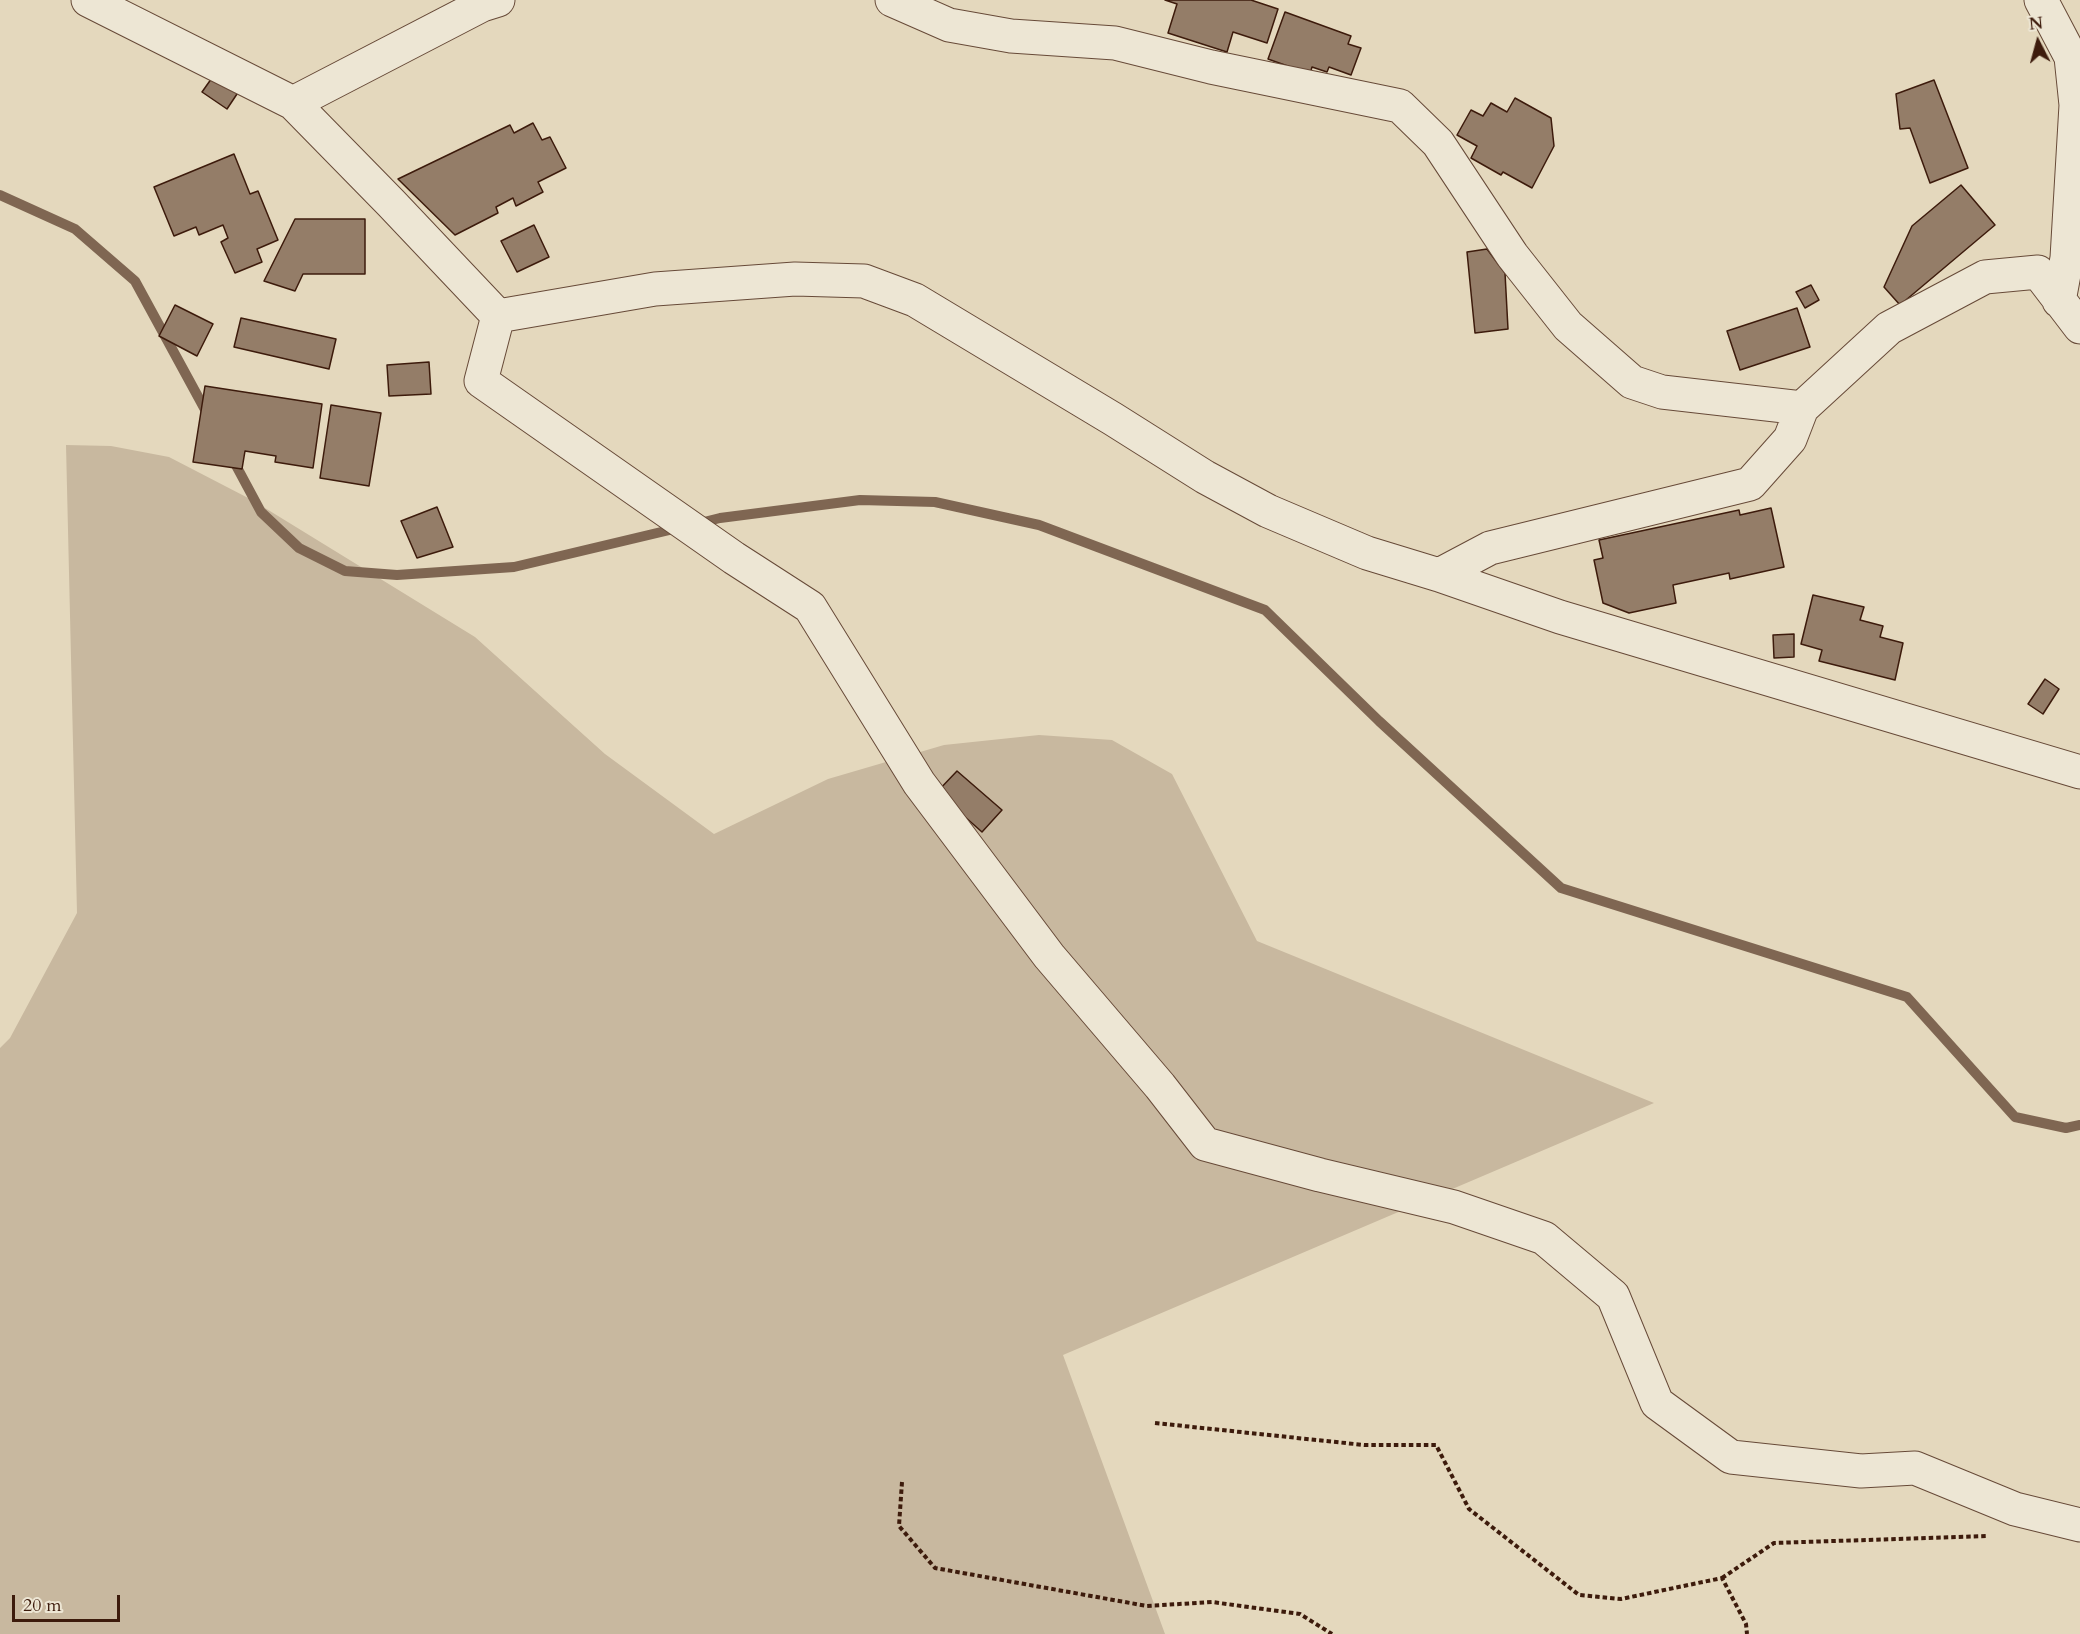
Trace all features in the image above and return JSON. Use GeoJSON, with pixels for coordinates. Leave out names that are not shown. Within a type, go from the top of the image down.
{"type":"FeatureCollection","features":[{"type":"Feature","properties":{"kind":"street"},"geometry":{"type":"LineString","coordinates":[[88,0],[293,104],[498,316]]}},
{"type":"Feature","properties":{"kind":"street"},"geometry":{"type":"LineString","coordinates":[[293,104],[482,5],[498,0]]}},
{"type":"Feature","properties":{"kind":"street"},"geometry":{"type":"LineString","coordinates":[[892,0],[949,26],[1011,36],[1115,43],[1211,67],[1400,106],[1438,143],[1512,255],[1568,326],[1632,382],[1662,392],[1802,408]]}},
{"type":"Feature","properties":{"kind":"street"},"geometry":{"type":"LineString","coordinates":[[2041,0],[2071,57],[2076,105],[2067,258],[2059,301]]}},
{"type":"Feature","properties":{"kind":"street"},"geometry":{"type":"LineString","coordinates":[[1439,575],[1490,548],[1750,484],[1790,439],[1802,408],[1889,328],[1985,277],[2038,272],[2080,327]]}},
{"type":"Feature","properties":{"kind":"street"},"geometry":{"type":"LineString","coordinates":[[498,316],[655,289],[795,279],[864,281],[915,300],[1205,477],[1268,512],[1367,554],[1439,575],[1560,617],[2080,772]]}},
{"type":"Feature","properties":{"kind":"street"},"geometry":{"type":"LineString","coordinates":[[498,316],[481,381],[711,542],[810,607],[919,783],[1049,957],[1160,1086],[1204,1144],[1454,1207],[1544,1238],[1613,1296],[1657,1403],[1731,1457],[1861,1471],[1915,1468],[2015,1509],[2080,1525]]}},
{"type":"Feature","properties":{"kind":"path"},"geometry":{"type":"LineString","coordinates":[[1155,1423],[1364,1445],[1436,1445],[1469,1509],[1580,1595],[1621,1599],[1722,1578],[1774,1543],[1994,1536],[2015,1509]]}},
{"type":"Feature","properties":{"kind":"path"},"geometry":{"type":"LineString","coordinates":[[902,1482],[898,1526],[935,1568],[1147,1606],[1212,1602],[1300,1614],[1332,1634]]}},
{"type":"Feature","properties":{"kind":"path"},"geometry":{"type":"LineString","coordinates":[[1722,1578],[1746,1624],[1747,1634]]}},
{"type":"Feature","properties":{"kind":"shaded area"},"geometry":{"type":"Polygon","coordinates":[[[66,445],[111,446],[169,457],[252,500],[475,637],[605,754],[714,834],[828,779],[944,745],[1039,735],[1112,740],[1172,774],[1257,941],[1654,1103],[1063,1355],[1165,1634],[0,1634],[0,1048],[10,1038],[77,913],[66,445]]]}},
{"type":"Feature","properties":{"kind":"building"},"geometry":{"type":"Polygon","coordinates":[[[1165,0],[1251,0],[1278,9],[1267,43],[1233,32],[1227,52],[1168,33],[1177,4],[1165,0]]]}},
{"type":"Feature","properties":{"kind":"building"},"geometry":{"type":"Polygon","coordinates":[[[1285,12],[1351,36],[1348,44],[1361,48],[1351,75],[1329,67],[1327,72],[1312,67],[1310,74],[1268,59],[1285,12]]]}},
{"type":"Feature","properties":{"kind":"building"},"geometry":{"type":"Polygon","coordinates":[[[214,75],[239,91],[227,109],[202,92],[214,75]]]}},
{"type":"Feature","properties":{"kind":"building"},"geometry":{"type":"Polygon","coordinates":[[[1934,80],[1968,168],[1930,183],[1910,128],[1900,129],[1896,94],[1934,80]]]}},
{"type":"Feature","properties":{"kind":"building"},"geometry":{"type":"Polygon","coordinates":[[[1515,98],[1551,118],[1554,146],[1532,188],[1503,172],[1501,175],[1471,158],[1477,146],[1457,135],[1471,110],[1483,116],[1491,103],[1507,112],[1515,98]]]}},
{"type":"Feature","properties":{"kind":"building"},"geometry":{"type":"Polygon","coordinates":[[[533,123],[542,140],[550,137],[566,168],[538,182],[543,192],[516,206],[513,198],[496,207],[498,213],[455,235],[398,179],[510,125],[514,133],[533,123]]]}},
{"type":"Feature","properties":{"kind":"building"},"geometry":{"type":"Polygon","coordinates":[[[234,154],[250,194],[258,191],[278,240],[257,249],[262,262],[235,273],[221,242],[228,238],[223,225],[199,235],[196,227],[174,236],[154,187],[234,154]]]}},
{"type":"Feature","properties":{"kind":"building"},"geometry":{"type":"Polygon","coordinates":[[[1961,185],[1995,225],[1900,305],[1884,287],[1912,226],[1961,185]]]}},
{"type":"Feature","properties":{"kind":"building"},"geometry":{"type":"Polygon","coordinates":[[[295,219],[365,219],[365,274],[303,274],[295,291],[264,281],[295,219]]]}},
{"type":"Feature","properties":{"kind":"building"},"geometry":{"type":"Polygon","coordinates":[[[534,225],[549,257],[517,272],[501,241],[534,225]]]}},
{"type":"Feature","properties":{"kind":"building"},"geometry":{"type":"Polygon","coordinates":[[[1487,249],[1505,273],[1508,329],[1475,333],[1467,252],[1487,249]]]}},
{"type":"Feature","properties":{"kind":"building"},"geometry":{"type":"Polygon","coordinates":[[[1811,285],[1819,300],[1805,308],[1796,292],[1811,285]]]}},
{"type":"Feature","properties":{"kind":"building"},"geometry":{"type":"Polygon","coordinates":[[[175,305],[213,324],[197,356],[159,336],[175,305]]]}},
{"type":"Feature","properties":{"kind":"building"},"geometry":{"type":"Polygon","coordinates":[[[1797,308],[1810,347],[1740,370],[1727,331],[1797,308]]]}},
{"type":"Feature","properties":{"kind":"building"},"geometry":{"type":"Polygon","coordinates":[[[241,318],[336,339],[329,369],[234,347],[241,318]]]}},
{"type":"Feature","properties":{"kind":"building"},"geometry":{"type":"Polygon","coordinates":[[[429,362],[431,394],[389,396],[387,365],[429,362]]]}},
{"type":"Feature","properties":{"kind":"building"},"geometry":{"type":"Polygon","coordinates":[[[205,386],[322,404],[313,468],[275,462],[276,456],[245,451],[242,469],[193,462],[205,386]]]}},
{"type":"Feature","properties":{"kind":"building"},"geometry":{"type":"Polygon","coordinates":[[[331,405],[381,413],[369,486],[320,478],[331,405]]]}},
{"type":"Feature","properties":{"kind":"building"},"geometry":{"type":"Polygon","coordinates":[[[437,507],[453,547],[417,558],[401,521],[437,507]]]}},
{"type":"Feature","properties":{"kind":"building"},"geometry":{"type":"Polygon","coordinates":[[[1771,508],[1784,567],[1730,579],[1729,573],[1673,585],[1676,603],[1629,613],[1603,603],[1594,560],[1603,558],[1599,540],[1739,510],[1740,515],[1771,508]]]}},
{"type":"Feature","properties":{"kind":"building"},"geometry":{"type":"Polygon","coordinates":[[[1813,595],[1864,607],[1860,620],[1883,626],[1880,637],[1903,643],[1895,680],[1819,661],[1822,650],[1801,644],[1813,595]]]}},
{"type":"Feature","properties":{"kind":"building"},"geometry":{"type":"Polygon","coordinates":[[[1794,634],[1794,657],[1774,658],[1773,635],[1794,634]]]}},
{"type":"Feature","properties":{"kind":"building"},"geometry":{"type":"Polygon","coordinates":[[[2045,679],[2059,689],[2043,714],[2028,704],[2045,679]]]}},
{"type":"Feature","properties":{"kind":"building"},"geometry":{"type":"Polygon","coordinates":[[[957,771],[1002,810],[982,832],[937,792],[957,771]]]}},
{"type":"Feature","properties":{"kind":"waterway"},"geometry":{"type":"LineString","coordinates":[[0,195],[75,229],[135,281],[208,415]]}},
{"type":"Feature","properties":{"kind":"waterway"},"geometry":{"type":"LineString","coordinates":[[232,458],[261,512],[299,548],[345,571],[397,575],[514,567],[678,528]]}},
{"type":"Feature","properties":{"kind":"waterway"},"geometry":{"type":"LineString","coordinates":[[696,524],[720,518],[860,500],[935,502],[1039,525],[1265,610],[1379,721],[1561,888],[1907,997],[2015,1117],[2066,1128],[2080,1125]]}}]}
